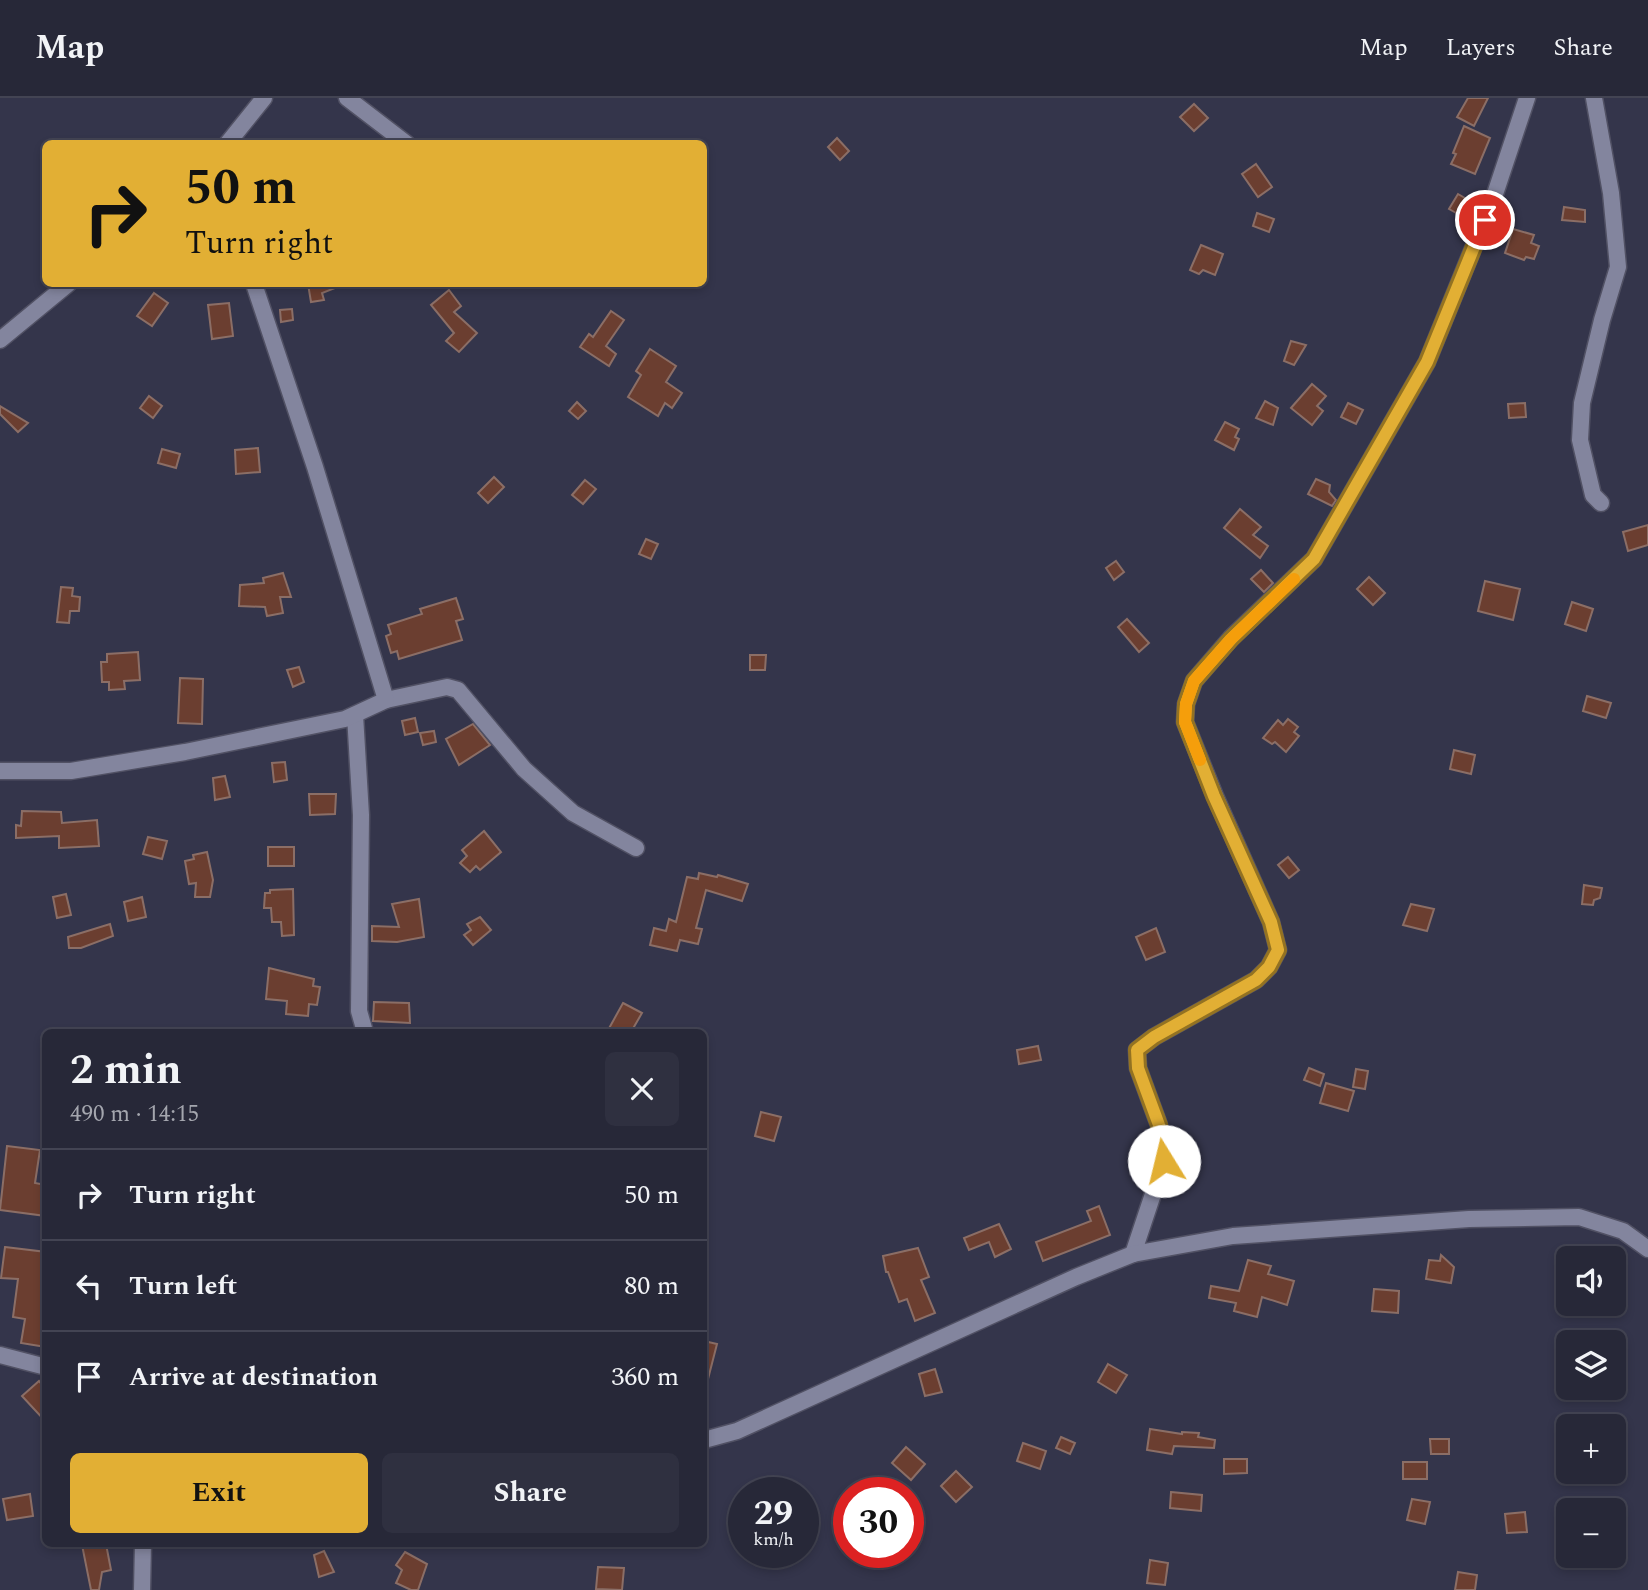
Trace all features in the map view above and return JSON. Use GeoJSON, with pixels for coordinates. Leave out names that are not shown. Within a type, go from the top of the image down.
{"type":"FeatureCollection","features":[{"type":"Feature","properties":{"kind":"street"},"geometry":{"type":"LineString","coordinates":[[230,140],[264,98]]}},
{"type":"Feature","properties":{"kind":"street"},"geometry":{"type":"LineString","coordinates":[[347,98],[402,140]]}},
{"type":"Feature","properties":{"kind":"street"},"geometry":{"type":"LineString","coordinates":[[1133,1254],[1164,1161],[1159,1125],[1138,1068],[1137,1050],[1154,1037],[1256,980],[1269,967],[1278,950],[1271,922],[1214,796],[1185,722],[1186,704],[1194,681],[1231,639],[1314,559],[1427,362],[1494,197],[1527,98]]}},
{"type":"Feature","properties":{"kind":"street"},"geometry":{"type":"LineString","coordinates":[[1594,98],[1611,193],[1618,267],[1582,403],[1580,440],[1593,495],[1601,503]]}},
{"type":"Feature","properties":{"kind":"street"},"geometry":{"type":"LineString","coordinates":[[0,340],[64,287]]}},
{"type":"Feature","properties":{"kind":"street"},"geometry":{"type":"LineString","coordinates":[[255,287],[316,467],[386,700]]}},
{"type":"Feature","properties":{"kind":"street"},"geometry":{"type":"LineString","coordinates":[[0,771],[71,771],[293,732],[345,719],[386,700],[447,687],[458,690],[524,769],[573,813],[636,848]]}},
{"type":"Feature","properties":{"kind":"street"},"geometry":{"type":"LineString","coordinates":[[355,715],[361,815],[359,1012],[364,1029]]}},
{"type":"Feature","properties":{"kind":"street"},"geometry":{"type":"LineString","coordinates":[[707,1439],[737,1431],[1076,1277],[1133,1254],[1233,1236],[1469,1219],[1579,1217],[1623,1231],[1648,1249]]}},
{"type":"Feature","properties":{"kind":"street"},"geometry":{"type":"LineString","coordinates":[[0,1355],[42,1366]]}},
{"type":"Feature","properties":{"kind":"street"},"geometry":{"type":"LineString","coordinates":[[142,1590],[143,1547]]}},
{"type":"Feature","properties":{"kind":"building"},"geometry":{"type":"Polygon","coordinates":[[[1468,98],[1488,98],[1474,126],[1457,117],[1468,98]]]}},
{"type":"Feature","properties":{"kind":"building"},"geometry":{"type":"Polygon","coordinates":[[[1194,104],[1208,118],[1194,131],[1180,117],[1194,104]]]}},
{"type":"Feature","properties":{"kind":"building"},"geometry":{"type":"Polygon","coordinates":[[[1464,126],[1490,138],[1475,174],[1451,164],[1464,126]]]}},
{"type":"Feature","properties":{"kind":"building"},"geometry":{"type":"Polygon","coordinates":[[[837,138],[849,151],[840,160],[828,147],[837,138]]]}},
{"type":"Feature","properties":{"kind":"building"},"geometry":{"type":"Polygon","coordinates":[[[1256,164],[1272,187],[1258,197],[1242,174],[1256,164]]]}},
{"type":"Feature","properties":{"kind":"building"},"geometry":{"type":"Polygon","coordinates":[[[1458,194],[1475,204],[1467,219],[1449,209],[1458,194]]]}},
{"type":"Feature","properties":{"kind":"building"},"geometry":{"type":"Polygon","coordinates":[[[1564,207],[1585,210],[1585,222],[1562,220],[1564,207]]]}},
{"type":"Feature","properties":{"kind":"building"},"geometry":{"type":"Polygon","coordinates":[[[1257,213],[1274,219],[1269,232],[1253,226],[1257,213]]]}},
{"type":"Feature","properties":{"kind":"building"},"geometry":{"type":"Polygon","coordinates":[[[1513,229],[1534,235],[1531,243],[1539,246],[1534,259],[1526,257],[1524,260],[1505,253],[1513,229]]]}},
{"type":"Feature","properties":{"kind":"building"},"geometry":{"type":"Polygon","coordinates":[[[1201,245],[1223,254],[1215,275],[1203,270],[1199,274],[1190,270],[1201,245]]]}},
{"type":"Feature","properties":{"kind":"building"},"geometry":{"type":"Polygon","coordinates":[[[308,287],[337,287],[322,293],[324,300],[311,302],[308,287]]]}},
{"type":"Feature","properties":{"kind":"building"},"geometry":{"type":"Polygon","coordinates":[[[449,290],[461,306],[454,312],[477,333],[459,352],[446,341],[454,333],[431,305],[449,290]]]}},
{"type":"Feature","properties":{"kind":"building"},"geometry":{"type":"Polygon","coordinates":[[[154,293],[168,303],[152,326],[137,316],[154,293]]]}},
{"type":"Feature","properties":{"kind":"building"},"geometry":{"type":"Polygon","coordinates":[[[229,303],[233,336],[212,339],[208,305],[229,303]]]}},
{"type":"Feature","properties":{"kind":"building"},"geometry":{"type":"Polygon","coordinates":[[[292,309],[293,320],[281,322],[280,310],[292,309]]]}},
{"type":"Feature","properties":{"kind":"building"},"geometry":{"type":"Polygon","coordinates":[[[611,311],[624,320],[606,346],[616,354],[609,366],[580,347],[589,334],[593,337],[611,311]]]}},
{"type":"Feature","properties":{"kind":"building"},"geometry":{"type":"Polygon","coordinates":[[[1291,341],[1306,345],[1294,365],[1284,361],[1291,341]]]}},
{"type":"Feature","properties":{"kind":"building"},"geometry":{"type":"Polygon","coordinates":[[[650,349],[676,366],[666,382],[682,393],[672,408],[665,403],[658,416],[628,397],[641,375],[636,371],[650,349]]]}},
{"type":"Feature","properties":{"kind":"building"},"geometry":{"type":"Polygon","coordinates":[[[1312,384],[1326,396],[1317,406],[1323,411],[1312,425],[1291,408],[1312,384]]]}},
{"type":"Feature","properties":{"kind":"building"},"geometry":{"type":"Polygon","coordinates":[[[149,396],[162,406],[153,418],[140,408],[149,396]]]}},
{"type":"Feature","properties":{"kind":"building"},"geometry":{"type":"Polygon","coordinates":[[[1265,401],[1278,408],[1273,425],[1256,418],[1265,401]]]}},
{"type":"Feature","properties":{"kind":"building"},"geometry":{"type":"Polygon","coordinates":[[[577,402],[586,411],[578,419],[569,411],[577,402]]]}},
{"type":"Feature","properties":{"kind":"building"},"geometry":{"type":"Polygon","coordinates":[[[1348,403],[1363,410],[1356,424],[1341,417],[1348,403]]]}},
{"type":"Feature","properties":{"kind":"building"},"geometry":{"type":"Polygon","coordinates":[[[1525,403],[1526,417],[1509,418],[1508,404],[1525,403]]]}},
{"type":"Feature","properties":{"kind":"building"},"geometry":{"type":"Polygon","coordinates":[[[0,406],[28,423],[18,432],[0,414],[0,406]]]}},
{"type":"Feature","properties":{"kind":"building"},"geometry":{"type":"Polygon","coordinates":[[[1225,422],[1239,429],[1235,437],[1239,439],[1234,450],[1215,440],[1225,422]]]}},
{"type":"Feature","properties":{"kind":"building"},"geometry":{"type":"Polygon","coordinates":[[[258,448],[260,472],[236,474],[235,450],[258,448]]]}},
{"type":"Feature","properties":{"kind":"building"},"geometry":{"type":"Polygon","coordinates":[[[162,449],[180,454],[176,468],[158,463],[162,449]]]}},
{"type":"Feature","properties":{"kind":"building"},"geometry":{"type":"Polygon","coordinates":[[[494,477],[504,487],[488,503],[478,493],[494,477]]]}},
{"type":"Feature","properties":{"kind":"building"},"geometry":{"type":"Polygon","coordinates":[[[1316,479],[1330,485],[1329,492],[1336,500],[1332,506],[1308,494],[1316,479]]]}},
{"type":"Feature","properties":{"kind":"building"},"geometry":{"type":"Polygon","coordinates":[[[585,480],[596,489],[583,504],[572,495],[585,480]]]}},
{"type":"Feature","properties":{"kind":"building"},"geometry":{"type":"Polygon","coordinates":[[[1240,509],[1261,527],[1253,535],[1268,546],[1260,558],[1224,528],[1240,509]]]}},
{"type":"Feature","properties":{"kind":"building"},"geometry":{"type":"Polygon","coordinates":[[[1648,525],[1648,545],[1628,551],[1623,532],[1648,525]]]}},
{"type":"Feature","properties":{"kind":"building"},"geometry":{"type":"Polygon","coordinates":[[[646,539],[658,544],[651,559],[639,554],[646,539]]]}},
{"type":"Feature","properties":{"kind":"building"},"geometry":{"type":"Polygon","coordinates":[[[1116,561],[1124,572],[1114,580],[1106,568],[1116,561]]]}},
{"type":"Feature","properties":{"kind":"building"},"geometry":{"type":"Polygon","coordinates":[[[1261,570],[1273,583],[1264,592],[1251,579],[1261,570]]]}},
{"type":"Feature","properties":{"kind":"building"},"geometry":{"type":"Polygon","coordinates":[[[283,573],[291,597],[280,597],[283,613],[267,616],[265,607],[239,606],[240,585],[264,583],[263,578],[283,573]]]}},
{"type":"Feature","properties":{"kind":"building"},"geometry":{"type":"Polygon","coordinates":[[[1369,577],[1385,593],[1373,605],[1357,589],[1369,577]]]}},
{"type":"Feature","properties":{"kind":"building"},"geometry":{"type":"Polygon","coordinates":[[[1485,581],[1520,589],[1513,620],[1478,611],[1485,581]]]}},
{"type":"Feature","properties":{"kind":"building"},"geometry":{"type":"Polygon","coordinates":[[[61,587],[73,588],[72,596],[80,597],[79,611],[70,611],[69,623],[57,622],[61,587]]]}},
{"type":"Feature","properties":{"kind":"building"},"geometry":{"type":"Polygon","coordinates":[[[456,598],[463,619],[456,621],[462,640],[399,659],[397,651],[391,653],[386,636],[391,634],[388,625],[422,614],[420,609],[456,598]]]}},
{"type":"Feature","properties":{"kind":"building"},"geometry":{"type":"Polygon","coordinates":[[[1572,602],[1593,609],[1586,631],[1565,624],[1572,602]]]}},
{"type":"Feature","properties":{"kind":"building"},"geometry":{"type":"Polygon","coordinates":[[[1127,619],[1149,643],[1139,652],[1118,627],[1127,619]]]}},
{"type":"Feature","properties":{"kind":"building"},"geometry":{"type":"Polygon","coordinates":[[[138,652],[140,680],[124,681],[125,689],[109,690],[109,682],[102,682],[101,662],[107,662],[107,654],[138,652]]]}},
{"type":"Feature","properties":{"kind":"building"},"geometry":{"type":"Polygon","coordinates":[[[750,655],[766,655],[765,670],[750,670],[750,655]]]}},
{"type":"Feature","properties":{"kind":"building"},"geometry":{"type":"Polygon","coordinates":[[[299,667],[304,682],[293,687],[287,670],[299,667]]]}},
{"type":"Feature","properties":{"kind":"building"},"geometry":{"type":"Polygon","coordinates":[[[180,678],[203,679],[202,724],[178,723],[180,678]]]}},
{"type":"Feature","properties":{"kind":"building"},"geometry":{"type":"Polygon","coordinates":[[[1587,696],[1611,703],[1606,718],[1583,711],[1587,696]]]}},
{"type":"Feature","properties":{"kind":"building"},"geometry":{"type":"Polygon","coordinates":[[[415,718],[418,732],[405,735],[402,721],[415,718]]]}},
{"type":"Feature","properties":{"kind":"building"},"geometry":{"type":"Polygon","coordinates":[[[1288,719],[1298,727],[1294,732],[1299,736],[1286,752],[1275,742],[1272,744],[1263,738],[1278,720],[1283,725],[1288,719]]]}},
{"type":"Feature","properties":{"kind":"building"},"geometry":{"type":"Polygon","coordinates":[[[473,724],[490,745],[459,765],[446,739],[473,724]]]}},
{"type":"Feature","properties":{"kind":"building"},"geometry":{"type":"Polygon","coordinates":[[[434,731],[436,742],[423,745],[420,733],[434,731]]]}},
{"type":"Feature","properties":{"kind":"building"},"geometry":{"type":"Polygon","coordinates":[[[1454,750],[1475,755],[1471,774],[1450,769],[1454,750]]]}},
{"type":"Feature","properties":{"kind":"building"},"geometry":{"type":"Polygon","coordinates":[[[285,762],[287,780],[274,782],[272,763],[285,762]]]}},
{"type":"Feature","properties":{"kind":"building"},"geometry":{"type":"Polygon","coordinates":[[[225,776],[230,797],[215,800],[213,778],[225,776]]]}},
{"type":"Feature","properties":{"kind":"building"},"geometry":{"type":"Polygon","coordinates":[[[309,794],[336,794],[335,814],[310,815],[309,794]]]}},
{"type":"Feature","properties":{"kind":"building"},"geometry":{"type":"Polygon","coordinates":[[[22,811],[61,812],[62,823],[97,820],[99,846],[59,848],[59,836],[16,838],[16,825],[21,826],[22,811]]]}},
{"type":"Feature","properties":{"kind":"building"},"geometry":{"type":"Polygon","coordinates":[[[484,831],[501,852],[480,870],[476,866],[470,872],[460,863],[467,856],[462,850],[484,831]]]}},
{"type":"Feature","properties":{"kind":"building"},"geometry":{"type":"Polygon","coordinates":[[[148,837],[167,841],[162,859],[143,854],[148,837]]]}},
{"type":"Feature","properties":{"kind":"building"},"geometry":{"type":"Polygon","coordinates":[[[268,847],[294,847],[294,866],[268,866],[268,847]]]}},
{"type":"Feature","properties":{"kind":"building"},"geometry":{"type":"Polygon","coordinates":[[[207,852],[213,880],[210,897],[195,897],[196,883],[189,884],[185,861],[194,859],[193,855],[207,852]]]}},
{"type":"Feature","properties":{"kind":"building"},"geometry":{"type":"Polygon","coordinates":[[[1288,857],[1299,870],[1289,878],[1278,865],[1288,857]]]}},
{"type":"Feature","properties":{"kind":"building"},"geometry":{"type":"Polygon","coordinates":[[[699,873],[718,875],[748,884],[742,901],[706,890],[696,928],[702,929],[698,944],[680,940],[677,951],[650,945],[654,928],[666,931],[669,919],[676,922],[687,877],[698,879],[699,873]]]}},
{"type":"Feature","properties":{"kind":"building"},"geometry":{"type":"Polygon","coordinates":[[[1584,885],[1602,888],[1600,898],[1594,900],[1593,905],[1582,904],[1584,885]]]}},
{"type":"Feature","properties":{"kind":"building"},"geometry":{"type":"Polygon","coordinates":[[[293,889],[294,935],[282,936],[281,922],[272,922],[271,908],[264,908],[265,893],[270,893],[270,890],[293,889]]]}},
{"type":"Feature","properties":{"kind":"building"},"geometry":{"type":"Polygon","coordinates":[[[66,894],[71,915],[57,918],[53,897],[66,894]]]}},
{"type":"Feature","properties":{"kind":"building"},"geometry":{"type":"Polygon","coordinates":[[[142,897],[146,917],[128,921],[124,902],[142,897]]]}},
{"type":"Feature","properties":{"kind":"building"},"geometry":{"type":"Polygon","coordinates":[[[419,899],[424,937],[397,942],[372,941],[372,926],[399,927],[392,904],[419,899]]]}},
{"type":"Feature","properties":{"kind":"building"},"geometry":{"type":"Polygon","coordinates":[[[1411,904],[1434,909],[1427,931],[1403,925],[1411,904]]]}},
{"type":"Feature","properties":{"kind":"building"},"geometry":{"type":"Polygon","coordinates":[[[480,917],[491,930],[473,945],[464,935],[471,930],[467,924],[480,917]]]}},
{"type":"Feature","properties":{"kind":"building"},"geometry":{"type":"Polygon","coordinates":[[[110,924],[113,936],[81,948],[69,948],[68,937],[110,924]]]}},
{"type":"Feature","properties":{"kind":"building"},"geometry":{"type":"Polygon","coordinates":[[[1156,928],[1165,952],[1146,960],[1136,937],[1156,928]]]}},
{"type":"Feature","properties":{"kind":"building"},"geometry":{"type":"Polygon","coordinates":[[[269,968],[314,979],[313,986],[320,987],[317,1005],[309,1004],[308,1016],[286,1014],[287,1001],[266,999],[269,968]]]}},
{"type":"Feature","properties":{"kind":"building"},"geometry":{"type":"Polygon","coordinates":[[[374,1002],[409,1003],[410,1023],[373,1021],[374,1002]]]}},
{"type":"Feature","properties":{"kind":"building"},"geometry":{"type":"Polygon","coordinates":[[[623,1003],[642,1013],[633,1029],[609,1029],[623,1003]]]}},
{"type":"Feature","properties":{"kind":"building"},"geometry":{"type":"Polygon","coordinates":[[[1038,1046],[1041,1060],[1019,1064],[1017,1050],[1038,1046]]]}},
{"type":"Feature","properties":{"kind":"building"},"geometry":{"type":"Polygon","coordinates":[[[1309,1068],[1324,1074],[1320,1086],[1304,1080],[1309,1068]]]}},
{"type":"Feature","properties":{"kind":"building"},"geometry":{"type":"Polygon","coordinates":[[[1356,1069],[1368,1071],[1365,1089],[1353,1087],[1356,1069]]]}},
{"type":"Feature","properties":{"kind":"building"},"geometry":{"type":"Polygon","coordinates":[[[1326,1083],[1354,1091],[1348,1111],[1320,1103],[1326,1083]]]}},
{"type":"Feature","properties":{"kind":"building"},"geometry":{"type":"Polygon","coordinates":[[[761,1112],[781,1117],[774,1141],[755,1136],[761,1112]]]}},
{"type":"Feature","properties":{"kind":"building"},"geometry":{"type":"Polygon","coordinates":[[[7,1146],[40,1150],[35,1183],[42,1184],[42,1215],[0,1210],[7,1146]]]}},
{"type":"Feature","properties":{"kind":"building"},"geometry":{"type":"Polygon","coordinates":[[[1099,1206],[1110,1235],[1043,1261],[1036,1242],[1091,1221],[1087,1211],[1099,1206]]]}},
{"type":"Feature","properties":{"kind":"building"},"geometry":{"type":"Polygon","coordinates":[[[999,1224],[1011,1249],[995,1257],[989,1242],[969,1250],[964,1238],[999,1224]]]}},
{"type":"Feature","properties":{"kind":"building"},"geometry":{"type":"Polygon","coordinates":[[[5,1247],[42,1252],[42,1346],[21,1343],[25,1319],[13,1317],[18,1279],[1,1278],[5,1247]]]}},
{"type":"Feature","properties":{"kind":"building"},"geometry":{"type":"Polygon","coordinates":[[[918,1248],[929,1277],[921,1280],[935,1313],[915,1321],[907,1299],[899,1302],[886,1272],[883,1256],[918,1248]]]}},
{"type":"Feature","properties":{"kind":"building"},"geometry":{"type":"Polygon","coordinates":[[[1441,1255],[1454,1267],[1451,1283],[1426,1279],[1429,1260],[1440,1261],[1441,1255]]]}},
{"type":"Feature","properties":{"kind":"building"},"geometry":{"type":"Polygon","coordinates":[[[1248,1260],[1271,1266],[1268,1274],[1294,1281],[1287,1305],[1262,1297],[1257,1317],[1234,1311],[1236,1303],[1209,1298],[1211,1286],[1239,1291],[1248,1260]]]}},
{"type":"Feature","properties":{"kind":"building"},"geometry":{"type":"Polygon","coordinates":[[[1374,1289],[1399,1291],[1398,1313],[1372,1311],[1374,1289]]]}},
{"type":"Feature","properties":{"kind":"building"},"geometry":{"type":"Polygon","coordinates":[[[707,1342],[717,1344],[707,1379],[707,1342]]]}},
{"type":"Feature","properties":{"kind":"building"},"geometry":{"type":"Polygon","coordinates":[[[1108,1364],[1127,1375],[1116,1393],[1098,1382],[1108,1364]]]}},
{"type":"Feature","properties":{"kind":"building"},"geometry":{"type":"Polygon","coordinates":[[[935,1369],[942,1392],[925,1396],[919,1374],[935,1369]]]}},
{"type":"Feature","properties":{"kind":"building"},"geometry":{"type":"Polygon","coordinates":[[[39,1381],[42,1384],[42,1418],[22,1396],[39,1381]]]}},
{"type":"Feature","properties":{"kind":"building"},"geometry":{"type":"Polygon","coordinates":[[[1150,1429],[1182,1434],[1199,1433],[1198,1437],[1215,1440],[1214,1448],[1174,1446],[1172,1454],[1147,1450],[1150,1429]]]}},
{"type":"Feature","properties":{"kind":"building"},"geometry":{"type":"Polygon","coordinates":[[[1061,1437],[1075,1443],[1070,1454],[1056,1448],[1061,1437]]]}},
{"type":"Feature","properties":{"kind":"building"},"geometry":{"type":"Polygon","coordinates":[[[1430,1439],[1449,1439],[1449,1454],[1431,1454],[1430,1439]]]}},
{"type":"Feature","properties":{"kind":"building"},"geometry":{"type":"Polygon","coordinates":[[[1023,1443],[1046,1451],[1040,1469],[1017,1461],[1023,1443]]]}},
{"type":"Feature","properties":{"kind":"building"},"geometry":{"type":"Polygon","coordinates":[[[906,1447],[925,1464],[914,1477],[908,1477],[892,1463],[906,1447]]]}},
{"type":"Feature","properties":{"kind":"building"},"geometry":{"type":"Polygon","coordinates":[[[1224,1459],[1247,1459],[1247,1473],[1224,1474],[1224,1459]]]}},
{"type":"Feature","properties":{"kind":"building"},"geometry":{"type":"Polygon","coordinates":[[[1403,1462],[1427,1462],[1427,1479],[1403,1479],[1403,1462]]]}},
{"type":"Feature","properties":{"kind":"building"},"geometry":{"type":"Polygon","coordinates":[[[956,1471],[972,1487],[956,1502],[941,1486],[956,1471]]]}},
{"type":"Feature","properties":{"kind":"building"},"geometry":{"type":"Polygon","coordinates":[[[1171,1492],[1202,1495],[1201,1511],[1170,1508],[1171,1492]]]}},
{"type":"Feature","properties":{"kind":"building"},"geometry":{"type":"Polygon","coordinates":[[[30,1494],[33,1516],[7,1520],[3,1499],[30,1494]]]}},
{"type":"Feature","properties":{"kind":"building"},"geometry":{"type":"Polygon","coordinates":[[[1412,1499],[1430,1502],[1425,1524],[1407,1520],[1412,1499]]]}},
{"type":"Feature","properties":{"kind":"building"},"geometry":{"type":"Polygon","coordinates":[[[1525,1512],[1527,1532],[1507,1533],[1505,1514],[1525,1512]]]}},
{"type":"Feature","properties":{"kind":"building"},"geometry":{"type":"Polygon","coordinates":[[[82,1547],[107,1547],[111,1570],[102,1572],[99,1590],[91,1590],[82,1547]]]}},
{"type":"Feature","properties":{"kind":"building"},"geometry":{"type":"Polygon","coordinates":[[[324,1551],[334,1572],[319,1577],[314,1555],[324,1551]]]}},
{"type":"Feature","properties":{"kind":"building"},"geometry":{"type":"Polygon","coordinates":[[[405,1552],[427,1564],[418,1590],[411,1590],[396,1583],[402,1570],[396,1565],[405,1552]]]}},
{"type":"Feature","properties":{"kind":"building"},"geometry":{"type":"Polygon","coordinates":[[[1150,1560],[1168,1563],[1165,1585],[1147,1583],[1150,1560]]]}},
{"type":"Feature","properties":{"kind":"building"},"geometry":{"type":"Polygon","coordinates":[[[598,1567],[624,1568],[622,1590],[596,1589],[598,1567]]]}},
{"type":"Feature","properties":{"kind":"building"},"geometry":{"type":"Polygon","coordinates":[[[1458,1572],[1477,1575],[1475,1590],[1455,1590],[1458,1572]]]}},
{"type":"Feature","properties":{"kind":"slow traffic"},"geometry":{"type":"LineString","coordinates":[[1200,760],[1185,722],[1186,704],[1194,681],[1231,639],[1294,579]]}},
{"type":"Feature","properties":{"kind":"route"},"geometry":{"type":"LineString","coordinates":[[1164,1161],[1159,1125],[1138,1068],[1137,1050],[1154,1037],[1256,980],[1269,967],[1278,950],[1271,922],[1214,796],[1185,722],[1186,704],[1194,681],[1231,639],[1314,559],[1427,362],[1485,220]]}}]}
